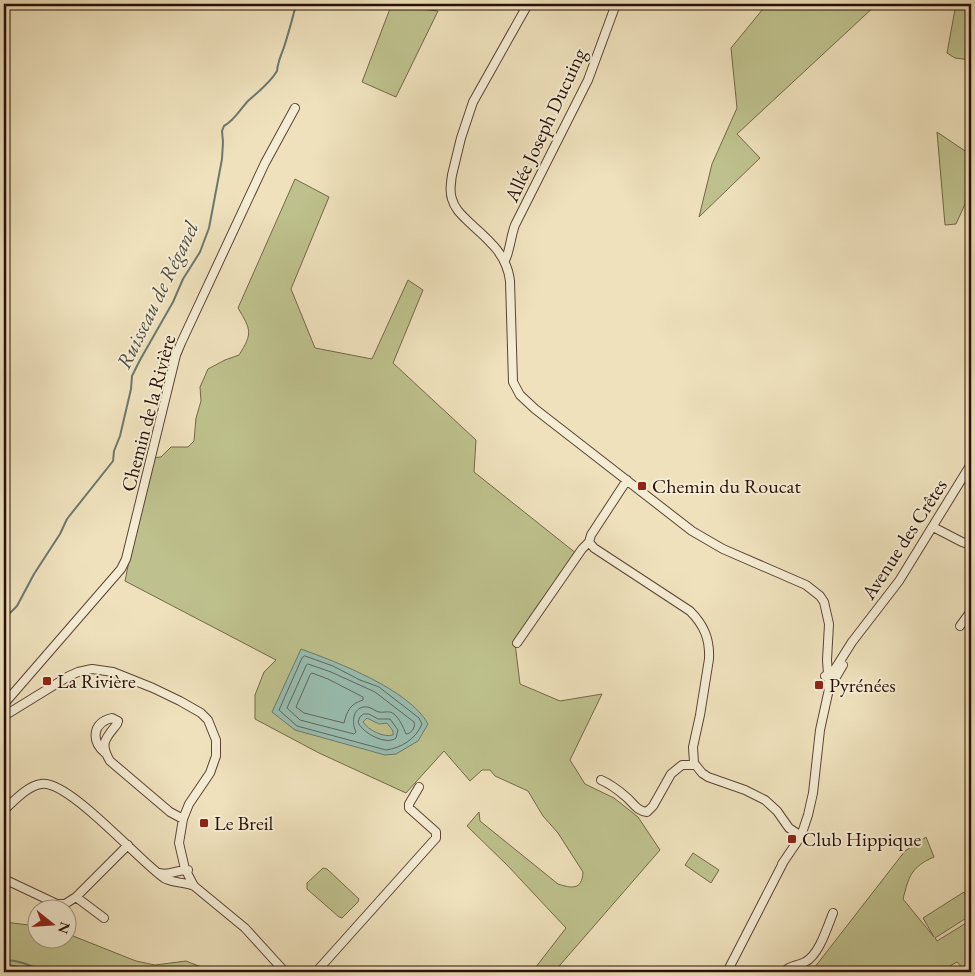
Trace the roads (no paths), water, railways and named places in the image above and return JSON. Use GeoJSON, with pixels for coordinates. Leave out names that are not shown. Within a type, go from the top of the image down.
{"type":"FeatureCollection","features":[{"type":"Feature","properties":{"kind":"street"},"geometry":{"type":"LineString","coordinates":[[528,4],[473,102],[461,138],[450,186],[451,199],[456,209],[490,240],[505,260],[510,281],[513,382],[517,390],[535,409],[692,531],[723,549],[813,589],[820,596],[826,607],[829,634],[827,660],[829,677],[815,733],[816,762],[811,805],[799,834],[727,972]]}},
{"type":"Feature","properties":{"kind":"street","name":"Allée Joseph Ducuing"},"geometry":{"type":"LineString","coordinates":[[505,260],[509,255],[510,240],[515,225],[588,80],[616,4]]}},
{"type":"Feature","properties":{"kind":"street","name":"Chemin de la Rivière"},"geometry":{"type":"LineString","coordinates":[[4,704],[121,569],[126,559],[178,349],[265,164],[296,108]]}},
{"type":"Feature","properties":{"kind":"street","name":"Avenue des Crêtes"},"geometry":{"type":"LineString","coordinates":[[816,762],[822,717],[829,689],[829,677],[899,581],[971,464]]}},
{"type":"Feature","properties":{"kind":"street"},"geometry":{"type":"LineString","coordinates":[[517,643],[582,549],[589,542],[591,535],[627,480]]}},
{"type":"Feature","properties":{"kind":"street"},"geometry":{"type":"LineString","coordinates":[[933,527],[971,545]]}},
{"type":"Feature","properties":{"kind":"street"},"geometry":{"type":"LineString","coordinates":[[589,542],[594,548],[690,611],[698,619],[706,633],[710,650],[700,716],[693,747],[692,757],[695,765],[708,777],[745,790],[764,800],[777,811],[789,828],[799,834]]}},
{"type":"Feature","properties":{"kind":"street"},"geometry":{"type":"LineString","coordinates":[[960,626],[971,610]]}},
{"type":"Feature","properties":{"kind":"street","name":"Avenue des Crêtes"},"geometry":{"type":"LineString","coordinates":[[829,677],[862,630]]}},
{"type":"Feature","properties":{"kind":"street"},"geometry":{"type":"LineString","coordinates":[[829,634],[823,660],[829,677]]}},
{"type":"Feature","properties":{"kind":"street"},"geometry":{"type":"LineString","coordinates":[[827,660],[833,663],[840,662]]}},
{"type":"Feature","properties":{"kind":"street"},"geometry":{"type":"LineString","coordinates":[[4,716],[69,676],[92,669],[105,670],[137,681],[192,707],[208,720],[214,732],[216,756],[210,773],[182,818],[179,843],[187,871],[194,886]]}},
{"type":"Feature","properties":{"kind":"street"},"geometry":{"type":"LineString","coordinates":[[105,753],[110,761],[170,812],[182,818]]}},
{"type":"Feature","properties":{"kind":"street"},"geometry":{"type":"LineString","coordinates":[[601,780],[610,784],[627,797],[639,811],[646,812],[653,806],[671,774],[682,765],[695,765]]}},
{"type":"Feature","properties":{"kind":"street"},"geometry":{"type":"LineString","coordinates":[[4,810],[33,786],[42,783],[52,785],[83,806],[166,879],[194,886],[210,898],[245,928],[285,972]]}},
{"type":"Feature","properties":{"kind":"street"},"geometry":{"type":"LineString","coordinates":[[316,972],[436,838],[436,832],[409,808],[409,804],[420,786]]}},
{"type":"Feature","properties":{"kind":"street"},"geometry":{"type":"LineString","coordinates":[[4,879],[57,904],[65,904],[76,897],[128,845]]}},
{"type":"Feature","properties":{"kind":"street"},"geometry":{"type":"LineString","coordinates":[[158,872],[170,874],[187,871]]}},
{"type":"Feature","properties":{"kind":"street"},"geometry":{"type":"LineString","coordinates":[[170,880],[187,871]]}},
{"type":"Feature","properties":{"kind":"street"},"geometry":{"type":"LineString","coordinates":[[187,871],[210,898]]}},
{"type":"Feature","properties":{"kind":"street"},"geometry":{"type":"LineString","coordinates":[[76,897],[104,918]]}},
{"type":"Feature","properties":{"kind":"street"},"geometry":{"type":"LineString","coordinates":[[784,972],[786,969],[803,964],[813,957],[833,913]]}},
{"type":"Feature","properties":{"kind":"water"},"geometry":{"type":"Polygon","coordinates":[[[301,649],[352,669],[389,689],[406,700],[428,724],[418,741],[396,754],[385,755],[295,730],[272,712],[301,649]],[[367,718],[363,722],[376,733],[393,735],[393,731],[387,723],[379,724],[367,718]]]}},
{"type":"Feature","properties":{"kind":"waterway","name":"Ruisseau de Réganel"},"geometry":{"type":"LineString","coordinates":[[4,619],[17,606],[67,519],[113,461],[131,389],[132,376],[173,302],[183,279],[200,252],[209,228],[222,159],[222,131],[224,126],[268,83],[277,71],[296,4]]}},
{"type":"Feature","properties":{"kind":"waterway"},"geometry":{"type":"LineString","coordinates":[[4,960],[24,963],[43,972]]}},
{"type":"Feature","properties":{"kind":"place","name":"Chemin du Roucat"},"geometry":{"type":"Point","coordinates":[642,486]}},
{"type":"Feature","properties":{"kind":"place","name":"La Rivière"},"geometry":{"type":"Point","coordinates":[47,681]}},
{"type":"Feature","properties":{"kind":"place","name":"Pyrénées"},"geometry":{"type":"Point","coordinates":[819,685]}},
{"type":"Feature","properties":{"kind":"place","name":"Le Breil"},"geometry":{"type":"Point","coordinates":[204,823]}},
{"type":"Feature","properties":{"kind":"place","name":"Club Hippique"},"geometry":{"type":"Point","coordinates":[792,839]}}]}
